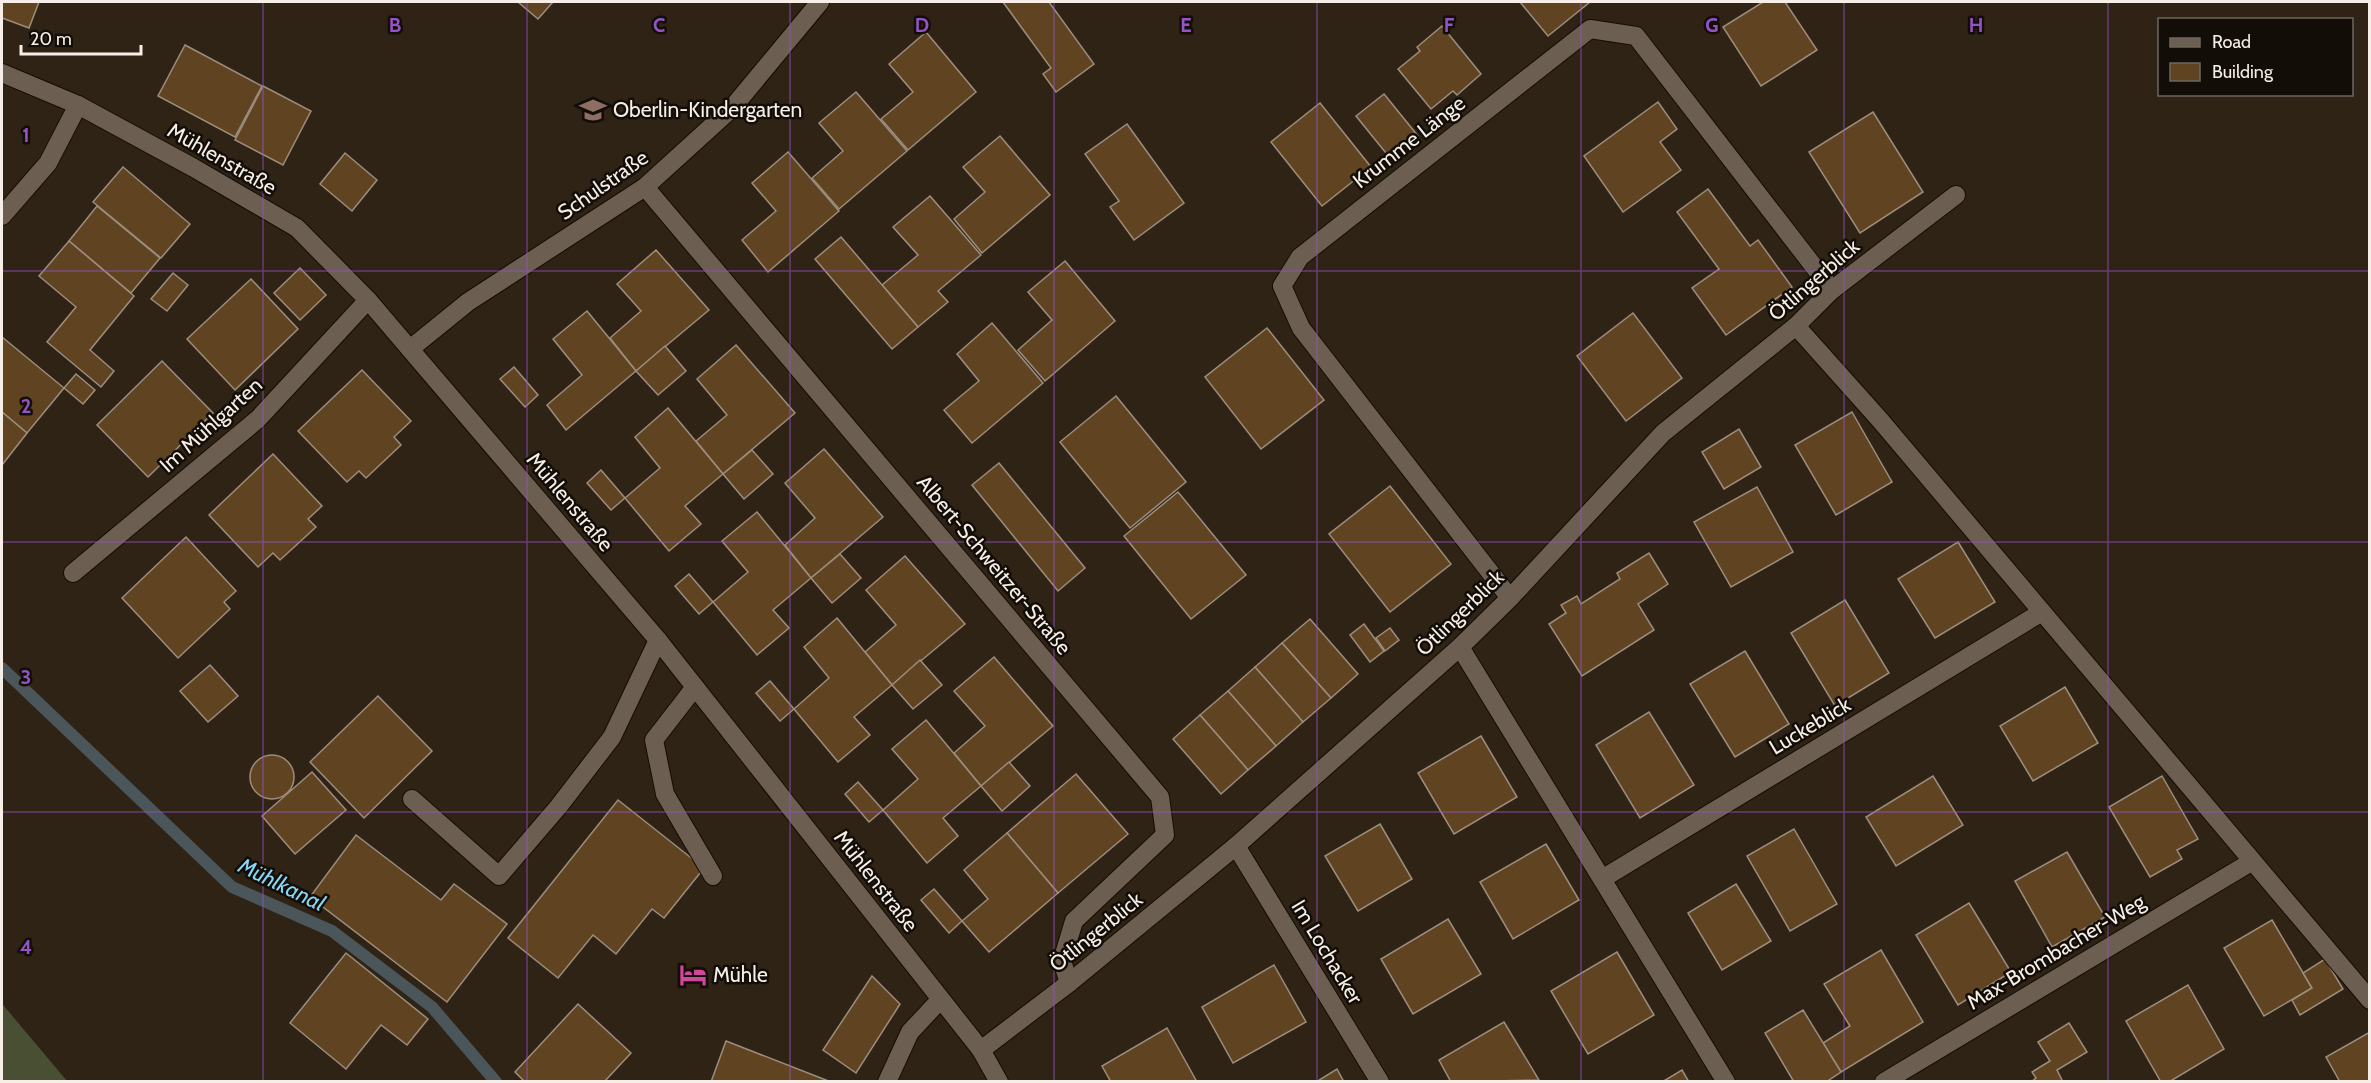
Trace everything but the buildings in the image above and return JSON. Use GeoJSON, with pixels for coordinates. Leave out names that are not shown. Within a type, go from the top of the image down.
{"type":"FeatureCollection","features":[{"type":"Feature","properties":{"kind":"street","name":"Schulstraße"},"geometry":{"type":"LineString","coordinates":[[410,349],[468,302],[645,187],[734,107],[820,2]]}},
{"type":"Feature","properties":{"kind":"street","name":"Krumme Länge"},"geometry":{"type":"LineString","coordinates":[[1510,598],[1301,328],[1282,286],[1300,257],[1590,29],[1636,36],[1832,290]]}},
{"type":"Feature","properties":{"kind":"street","name":"Mühlenstraße"},"geometry":{"type":"LineString","coordinates":[[2,74],[78,105],[195,168],[297,228],[368,300],[658,640],[981,1050],[999,1082]]}},
{"type":"Feature","properties":{"kind":"street"},"geometry":{"type":"LineString","coordinates":[[2,216],[48,163],[78,105]]}},
{"type":"Feature","properties":{"kind":"street","name":"Albert-Schweitzer-Straße"},"geometry":{"type":"LineString","coordinates":[[645,187],[1160,797],[1165,835],[1074,921],[1062,961],[1069,984]]}},
{"type":"Feature","properties":{"kind":"street","name":"Ötlingerblick"},"geometry":{"type":"LineString","coordinates":[[981,1050],[1069,984],[1236,846],[1460,647],[1510,598],[1663,434],[1796,326],[1832,290],[1956,195]]}},
{"type":"Feature","properties":{"kind":"street","name":"Im Mühlgarten"},"geometry":{"type":"LineString","coordinates":[[73,573],[258,419],[368,300]]}},
{"type":"Feature","properties":{"kind":"street"},"geometry":{"type":"LineString","coordinates":[[1796,326],[1880,420],[2251,862],[2370,1000]]}},
{"type":"Feature","properties":{"kind":"street","name":"Luckeblick"},"geometry":{"type":"LineString","coordinates":[[1602,879],[2042,612]]}},
{"type":"Feature","properties":{"kind":"street"},"geometry":{"type":"LineString","coordinates":[[412,799],[499,876],[559,807],[612,737],[658,640]]}},
{"type":"Feature","properties":{"kind":"street"},"geometry":{"type":"LineString","coordinates":[[1460,647],[1726,1082]]}},
{"type":"Feature","properties":{"kind":"street"},"geometry":{"type":"LineString","coordinates":[[695,687],[654,740],[665,794],[713,876]]}},
{"type":"Feature","properties":{"kind":"street","name":"Im Lochacker"},"geometry":{"type":"LineString","coordinates":[[1236,846],[1380,1082]]}},
{"type":"Feature","properties":{"kind":"street","name":"Max-Brombacher-Weg"},"geometry":{"type":"LineString","coordinates":[[1884,1082],[2251,862]]}},
{"type":"Feature","properties":{"kind":"street"},"geometry":{"type":"LineString","coordinates":[[887,1082],[910,1032],[940,1000]]}},
{"type":"Feature","properties":{"kind":"green space"},"geometry":{"type":"Polygon","coordinates":[[[2,1002],[4,1006],[67,1081],[2,1081],[2,1002]]]}},
{"type":"Feature","properties":{"kind":"waterway","name":"Mühlkanal"},"geometry":{"type":"LineString","coordinates":[[2,668],[232,887],[332,931],[432,1007],[496,1082]]}},
{"type":"Feature","properties":{"kind":"place","name":"Oberlin-Kindergarten"},"geometry":{"type":"Point","coordinates":[593,110]}},
{"type":"Feature","properties":{"kind":"place","name":"Mühle"},"geometry":{"type":"Point","coordinates":[693,975]}}]}
